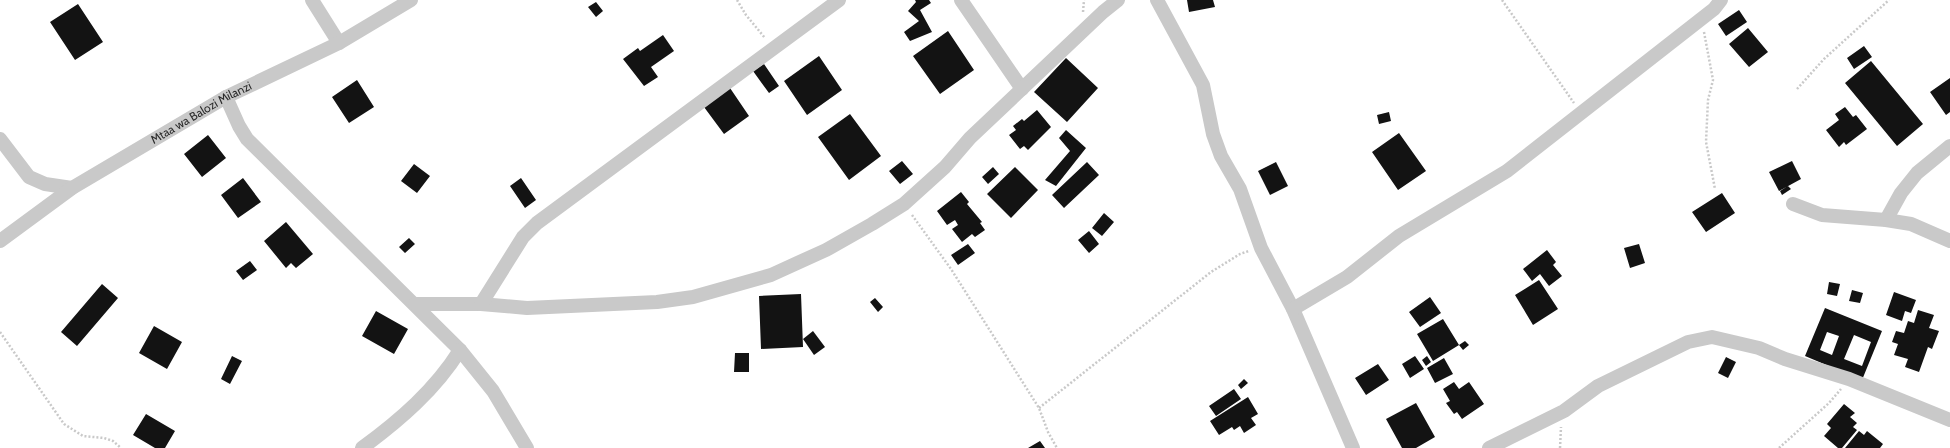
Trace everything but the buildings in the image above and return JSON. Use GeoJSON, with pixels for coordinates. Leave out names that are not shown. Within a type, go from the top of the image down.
{"type":"FeatureCollection","features":[{"type":"Feature","properties":{"kind":"street"},"geometry":{"type":"LineString","coordinates":[[312,0],[339,43]]}},
{"type":"Feature","properties":{"kind":"street","name":"Mtaa wa Balozi Milanzi"},"geometry":{"type":"LineString","coordinates":[[0,241],[72,188],[226,97],[339,43],[411,0]]}},
{"type":"Feature","properties":{"kind":"street"},"geometry":{"type":"LineString","coordinates":[[481,304],[519,243],[537,222],[623,161],[700,101],[774,49],[839,0]]}},
{"type":"Feature","properties":{"kind":"street"},"geometry":{"type":"LineString","coordinates":[[961,0],[1022,89]]}},
{"type":"Feature","properties":{"kind":"street"},"geometry":{"type":"LineString","coordinates":[[415,304],[481,304],[527,308],[656,302],[693,298],[771,275],[826,250],[904,204],[945,167],[970,138],[1118,0]]}},
{"type":"Feature","properties":{"kind":"street"},"geometry":{"type":"LineString","coordinates":[[1158,0],[1203,85],[1213,134],[1221,156],[1240,189],[1261,248],[1293,309],[1351,447]]}},
{"type":"Feature","properties":{"kind":"street"},"geometry":{"type":"LineString","coordinates":[[1293,309],[1347,277],[1399,236],[1507,171],[1714,9],[1721,0]]}},
{"type":"Feature","properties":{"kind":"street"},"geometry":{"type":"LineString","coordinates":[[226,97],[239,126],[247,139],[460,350],[493,391],[527,448]]}},
{"type":"Feature","properties":{"kind":"street"},"geometry":{"type":"LineString","coordinates":[[0,139],[29,177],[45,184],[72,188]]}},
{"type":"Feature","properties":{"kind":"street"},"geometry":{"type":"LineString","coordinates":[[1886,220],[1900,192],[1916,173],[1950,146]]}},
{"type":"Feature","properties":{"kind":"street"},"geometry":{"type":"LineString","coordinates":[[1793,204],[1822,215],[1886,220],[1911,224],[1950,241]]}},
{"type":"Feature","properties":{"kind":"street"},"geometry":{"type":"LineString","coordinates":[[1489,448],[1564,411],[1598,386],[1688,342],[1712,336],[1759,348],[1785,359],[1849,380],[1950,420]]}},
{"type":"Feature","properties":{"kind":"street"},"geometry":{"type":"LineString","coordinates":[[362,448],[402,418],[447,371],[460,350]]}},
{"type":"Feature","properties":{"kind":"path"},"geometry":{"type":"LineString","coordinates":[[737,0],[746,15],[774,49]]}},
{"type":"Feature","properties":{"kind":"path"},"geometry":{"type":"LineString","coordinates":[[1502,0],[1581,113]]}},
{"type":"Feature","properties":{"kind":"path"},"geometry":{"type":"LineString","coordinates":[[1797,90],[1824,59],[1889,0]]}},
{"type":"Feature","properties":{"kind":"path"},"geometry":{"type":"LineString","coordinates":[[1702,18],[1713,80],[1708,100],[1706,142],[1716,188]]}},
{"type":"Feature","properties":{"kind":"path"},"geometry":{"type":"LineString","coordinates":[[904,204],[950,269],[1039,408],[1048,432],[1057,448]]}},
{"type":"Feature","properties":{"kind":"path"},"geometry":{"type":"LineString","coordinates":[[1039,408],[1210,272],[1240,254],[1261,248]]}},
{"type":"Feature","properties":{"kind":"path"},"geometry":{"type":"LineString","coordinates":[[0,332],[64,424],[83,436],[104,438],[113,441],[121,448]]}},
{"type":"Feature","properties":{"kind":"path"},"geometry":{"type":"LineString","coordinates":[[1779,448],[1829,403],[1849,380]]}}]}
